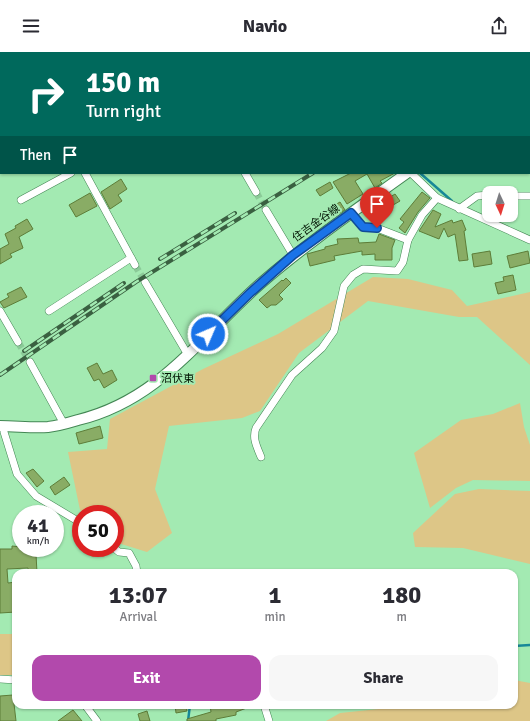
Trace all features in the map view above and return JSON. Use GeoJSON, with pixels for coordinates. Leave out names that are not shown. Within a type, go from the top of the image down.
{"type":"FeatureCollection","features":[{"type":"Feature","properties":{"kind":"main road","name":"住吉金谷線"},"geometry":{"type":"LineString","coordinates":[[2,429],[64,424],[96,416],[112,410],[134,398],[161,380],[250,293],[293,255],[406,174]]}},
{"type":"Feature","properties":{"kind":"street"},"geometry":{"type":"LineString","coordinates":[[21,200],[69,174]]}},
{"type":"Feature","properties":{"kind":"street"},"geometry":{"type":"LineString","coordinates":[[86,174],[136,265]]}},
{"type":"Feature","properties":{"kind":"street"},"geometry":{"type":"LineString","coordinates":[[247,174],[256,192]]}},
{"type":"Feature","properties":{"kind":"street"},"geometry":{"type":"LineString","coordinates":[[412,174],[437,198],[530,240]]}},
{"type":"Feature","properties":{"kind":"street"},"geometry":{"type":"LineString","coordinates":[[459,208],[477,196],[482,196]]}},
{"type":"Feature","properties":{"kind":"street"},"geometry":{"type":"LineString","coordinates":[[518,196],[530,196]]}},
{"type":"Feature","properties":{"kind":"street"},"geometry":{"type":"LineString","coordinates":[[261,457],[255,442],[254,433],[256,428],[292,374],[322,348],[334,331],[344,286],[353,275],[363,269],[397,271],[403,262],[408,240],[422,215],[437,198]]}},
{"type":"Feature","properties":{"kind":"street"},"geometry":{"type":"LineString","coordinates":[[266,210],[293,255]]}},
{"type":"Feature","properties":{"kind":"street"},"geometry":{"type":"LineString","coordinates":[[351,213],[363,227],[377,228],[408,240]]}},
{"type":"Feature","properties":{"kind":"street"},"geometry":{"type":"LineString","coordinates":[[49,311],[131,258]]}},
{"type":"Feature","properties":{"kind":"street"},"geometry":{"type":"LineString","coordinates":[[145,282],[188,355]]}},
{"type":"Feature","properties":{"kind":"street"},"geometry":{"type":"LineString","coordinates":[[0,311],[18,342]]}},
{"type":"Feature","properties":{"kind":"street"},"geometry":{"type":"LineString","coordinates":[[30,362],[64,424]]}},
{"type":"Feature","properties":{"kind":"street"},"geometry":{"type":"LineString","coordinates":[[2,429],[17,474],[36,496],[72,518]]}},
{"type":"Feature","properties":{"kind":"street"},"geometry":{"type":"LineString","coordinates":[[124,552],[129,553],[136,569]]}},
{"type":"Feature","properties":{"kind":"street"},"geometry":{"type":"LineString","coordinates":[[0,679],[12,680]]}},
{"type":"Feature","properties":{"kind":"street"},"geometry":{"type":"LineString","coordinates":[[88,709],[97,721]]}},
{"type":"Feature","properties":{"kind":"street"},"geometry":{"type":"LineString","coordinates":[[265,709],[269,721]]}},
{"type":"Feature","properties":{"kind":"shaded area"},"geometry":{"type":"Polygon","coordinates":[[[373,277],[408,279],[452,290],[467,306],[530,292],[530,365],[477,317],[459,317],[368,301],[299,353],[260,411],[242,418],[169,426],[155,489],[172,533],[147,552],[124,545],[124,505],[79,505],[68,452],[107,449],[110,419],[203,369],[278,334],[373,277]]]}},
{"type":"Feature","properties":{"kind":"shaded area"},"geometry":{"type":"Polygon","coordinates":[[[520,403],[524,427],[530,445],[530,481],[473,480],[456,488],[430,508],[414,453],[461,420],[493,414],[520,403]]]}},
{"type":"Feature","properties":{"kind":"shaded area"},"geometry":{"type":"Polygon","coordinates":[[[479,489],[530,491],[530,564],[463,548],[415,547],[413,533],[455,494],[479,489]]]}},
{"type":"Feature","properties":{"kind":"shaded area"},"geometry":{"type":"Polygon","coordinates":[[[0,634],[12,634],[12,675],[0,675],[0,634]]]}},
{"type":"Feature","properties":{"kind":"shaded area"},"geometry":{"type":"Polygon","coordinates":[[[518,681],[530,683],[530,721],[326,721],[340,713],[378,709],[518,709],[518,681]]]}},
{"type":"Feature","properties":{"kind":"building"},"geometry":{"type":"Polygon","coordinates":[[[349,174],[367,174],[355,181],[363,194],[347,204],[333,182],[349,174]]]}},
{"type":"Feature","properties":{"kind":"building"},"geometry":{"type":"Polygon","coordinates":[[[367,174],[393,174],[380,181],[382,183],[375,188],[367,174]]]}},
{"type":"Feature","properties":{"kind":"building"},"geometry":{"type":"Polygon","coordinates":[[[121,179],[127,189],[118,195],[122,201],[110,209],[101,192],[121,179]]]}},
{"type":"Feature","properties":{"kind":"building"},"geometry":{"type":"Polygon","coordinates":[[[330,182],[333,188],[320,196],[316,190],[330,182]]]}},
{"type":"Feature","properties":{"kind":"building"},"geometry":{"type":"Polygon","coordinates":[[[422,192],[430,198],[418,212],[405,233],[399,228],[404,222],[400,219],[422,192]]]}},
{"type":"Feature","properties":{"kind":"building"},"geometry":{"type":"Polygon","coordinates":[[[90,193],[97,206],[76,217],[69,205],[90,193]]]}},
{"type":"Feature","properties":{"kind":"building"},"geometry":{"type":"Polygon","coordinates":[[[395,194],[400,201],[388,208],[384,201],[395,194]]]}},
{"type":"Feature","properties":{"kind":"building"},"geometry":{"type":"Polygon","coordinates":[[[340,202],[345,210],[332,217],[328,209],[340,202]]]}},
{"type":"Feature","properties":{"kind":"building"},"geometry":{"type":"Polygon","coordinates":[[[381,206],[387,216],[375,223],[368,212],[381,206]]]}},
{"type":"Feature","properties":{"kind":"building"},"geometry":{"type":"Polygon","coordinates":[[[433,210],[441,214],[435,227],[452,220],[453,223],[462,220],[466,230],[464,231],[468,260],[459,261],[455,234],[448,237],[444,228],[439,239],[419,231],[433,210]]]}},
{"type":"Feature","properties":{"kind":"building"},"geometry":{"type":"Polygon","coordinates":[[[27,219],[33,229],[19,237],[23,248],[10,254],[12,257],[0,264],[0,249],[9,244],[5,234],[16,228],[15,226],[27,219]]]}},
{"type":"Feature","properties":{"kind":"building"},"geometry":{"type":"Polygon","coordinates":[[[379,234],[395,240],[392,248],[392,260],[375,260],[375,254],[362,255],[362,251],[334,256],[335,260],[310,266],[307,254],[338,244],[337,239],[358,238],[359,243],[376,242],[379,234]]]}},
{"type":"Feature","properties":{"kind":"building"},"geometry":{"type":"Polygon","coordinates":[[[490,251],[492,264],[474,267],[472,254],[490,251]]]}},
{"type":"Feature","properties":{"kind":"building"},"geometry":{"type":"Polygon","coordinates":[[[528,251],[530,263],[510,268],[507,256],[528,251]]]}},
{"type":"Feature","properties":{"kind":"building"},"geometry":{"type":"Polygon","coordinates":[[[513,275],[516,290],[498,294],[495,283],[504,281],[503,277],[513,275]]]}},
{"type":"Feature","properties":{"kind":"building"},"geometry":{"type":"Polygon","coordinates":[[[286,278],[291,283],[279,295],[283,299],[276,305],[271,305],[267,308],[259,300],[286,278]]]}},
{"type":"Feature","properties":{"kind":"building"},"geometry":{"type":"Polygon","coordinates":[[[21,287],[27,297],[4,308],[0,302],[9,297],[7,294],[21,287]]]}},
{"type":"Feature","properties":{"kind":"building"},"geometry":{"type":"Polygon","coordinates":[[[97,363],[103,374],[112,370],[117,380],[104,388],[99,379],[94,381],[87,368],[97,363]]]}},
{"type":"Feature","properties":{"kind":"building"},"geometry":{"type":"Polygon","coordinates":[[[100,426],[103,438],[79,444],[76,433],[100,426]]]}},
{"type":"Feature","properties":{"kind":"building"},"geometry":{"type":"Polygon","coordinates":[[[33,469],[44,481],[37,487],[26,473],[33,469]]]}},
{"type":"Feature","properties":{"kind":"building"},"geometry":{"type":"Polygon","coordinates":[[[64,477],[70,485],[55,495],[50,487],[64,477]]]}},
{"type":"Feature","properties":{"kind":"building"},"geometry":{"type":"Polygon","coordinates":[[[0,549],[12,549],[12,557],[36,557],[37,569],[7,569],[8,583],[12,582],[12,612],[0,613],[0,549]]]}},
{"type":"Feature","properties":{"kind":"building"},"geometry":{"type":"Polygon","coordinates":[[[12,695],[12,709],[15,709],[16,721],[0,721],[0,696],[12,695]]]}},
{"type":"Feature","properties":{"kind":"building"},"geometry":{"type":"Polygon","coordinates":[[[176,709],[187,709],[187,711],[176,713],[176,709]]]}},
{"type":"Feature","properties":{"kind":"building"},"geometry":{"type":"Polygon","coordinates":[[[211,709],[244,709],[236,712],[236,715],[216,719],[216,721],[187,721],[187,719],[211,712],[211,709]]]}},
{"type":"Feature","properties":{"kind":"building"},"geometry":{"type":"Polygon","coordinates":[[[73,710],[82,721],[58,721],[73,710]]]}},
{"type":"Feature","properties":{"kind":"building"},"geometry":{"type":"Polygon","coordinates":[[[147,711],[150,721],[140,721],[138,714],[147,711]]]}},
{"type":"Feature","properties":{"kind":"waterway"},"geometry":{"type":"LineString","coordinates":[[421,174],[452,201]]}},
{"type":"Feature","properties":{"kind":"waterway"},"geometry":{"type":"LineString","coordinates":[[518,646],[530,645]]}},
{"type":"Feature","properties":{"kind":"waterway"},"geometry":{"type":"LineString","coordinates":[[188,721],[190,709]]}},
{"type":"Feature","properties":{"kind":"tunnel"},"geometry":{"type":"LineString","coordinates":[[256,192],[266,210]]}},
{"type":"Feature","properties":{"kind":"tunnel"},"geometry":{"type":"LineString","coordinates":[[135,265],[145,282]]}},
{"type":"Feature","properties":{"kind":"tunnel"},"geometry":{"type":"LineString","coordinates":[[18,342],[30,362]]}},
{"type":"Feature","properties":{"kind":"railway"},"geometry":{"type":"LineString","coordinates":[[0,375],[136,282],[311,174]]}},
{"type":"Feature","properties":{"kind":"railway"},"geometry":{"type":"LineString","coordinates":[[160,259],[235,213]]}},
{"type":"Feature","properties":{"kind":"railway"},"geometry":{"type":"LineString","coordinates":[[24,351],[124,283]]}},
{"type":"Feature","properties":{"kind":"place","name":"沼伏東"},"geometry":{"type":"Point","coordinates":[153,378]}},
{"type":"Feature","properties":{"kind":"route"},"geometry":{"type":"LineString","coordinates":[[208,334],[250,293],[293,255],[351,213],[363,227],[377,228]]}}]}
